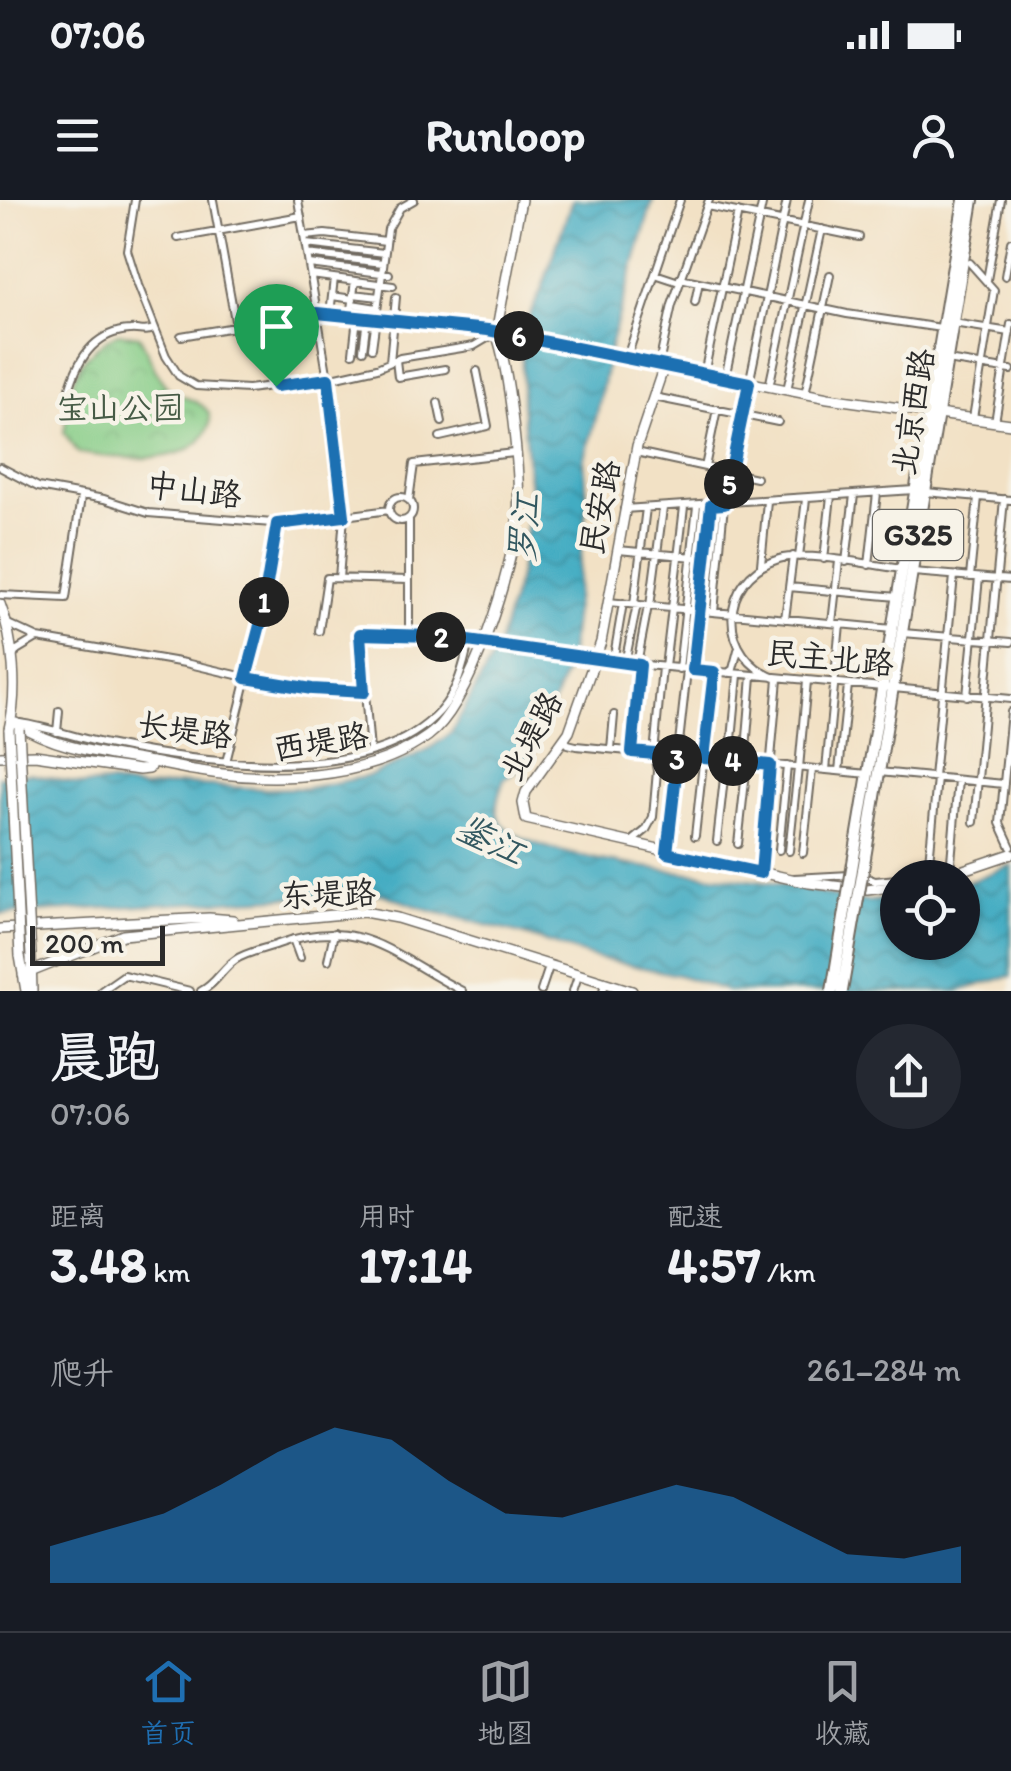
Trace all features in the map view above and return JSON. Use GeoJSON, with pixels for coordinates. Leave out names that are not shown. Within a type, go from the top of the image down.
{"type":"FeatureCollection","features":[{"type":"Feature","properties":{"kind":"highway","name":"北京西路"},"geometry":{"type":"LineString","coordinates":[[857,872],[962,240],[964,200]]}},
{"type":"Feature","properties":{"kind":"highway","name":"北京西路"},"geometry":{"type":"LineString","coordinates":[[964,227],[973,200]]}},
{"type":"Feature","properties":{"kind":"highway","name":"北京西路"},"geometry":{"type":"LineString","coordinates":[[933,413],[946,360],[948,326]]}},
{"type":"Feature","properties":{"kind":"highway","name":"北京西路"},"geometry":{"type":"LineString","coordinates":[[897,631],[898,598],[907,570]]}},
{"type":"Feature","properties":{"kind":"highway","name":"G325"},"geometry":{"type":"LineString","coordinates":[[832,991],[857,872]]}},
{"type":"Feature","properties":{"kind":"highway","name":"G325"},"geometry":{"type":"LineString","coordinates":[[842,991],[857,872]]}},
{"type":"Feature","properties":{"kind":"main road"},"geometry":{"type":"LineString","coordinates":[[521,200],[502,334],[805,394],[1011,424]]}},
{"type":"Feature","properties":{"kind":"main road","name":"西堤路"},"geometry":{"type":"LineString","coordinates":[[14,724],[69,746],[210,773],[264,777],[344,770],[379,760],[417,744],[444,723],[486,643],[516,528],[514,453],[502,334]]}},
{"type":"Feature","properties":{"kind":"main road","name":"民安路"},"geometry":{"type":"LineString","coordinates":[[589,658],[601,642],[624,509],[636,452],[654,396],[658,364]]}},
{"type":"Feature","properties":{"kind":"main road"},"geometry":{"type":"LineString","coordinates":[[0,604],[8,624],[11,659],[29,991]]}},
{"type":"Feature","properties":{"kind":"main road","name":"北堤路"},"geometry":{"type":"LineString","coordinates":[[589,658],[575,718],[564,743],[526,792],[526,819],[788,879],[867,890],[880,886]]}},
{"type":"Feature","properties":{"kind":"main road"},"geometry":{"type":"LineString","coordinates":[[0,756],[35,756],[142,770],[151,768],[152,762]]}},
{"type":"Feature","properties":{"kind":"main road"},"geometry":{"type":"LineString","coordinates":[[980,864],[1011,851]]}},
{"type":"Feature","properties":{"kind":"main road","name":"东堤路"},"geometry":{"type":"LineString","coordinates":[[27,975],[154,929],[356,912],[379,914],[632,991]]}},
{"type":"Feature","properties":{"kind":"main road","name":"东堤路"},"geometry":{"type":"LineString","coordinates":[[154,929],[356,917],[387,920],[616,991]]}},
{"type":"Feature","properties":{"kind":"main road"},"geometry":{"type":"LineString","coordinates":[[0,932],[154,929]]}},
{"type":"Feature","properties":{"kind":"main road"},"geometry":{"type":"LineString","coordinates":[[0,932],[112,934],[154,929]]}},
{"type":"Feature","properties":{"kind":"main road"},"geometry":{"type":"LineString","coordinates":[[27,975],[112,934]]}},
{"type":"Feature","properties":{"kind":"street"},"geometry":{"type":"LineString","coordinates":[[136,200],[127,250],[154,329],[175,370],[190,384],[228,390],[328,379],[393,361],[474,346],[502,334]]}},
{"type":"Feature","properties":{"kind":"street"},"geometry":{"type":"LineString","coordinates":[[213,200],[236,326]]}},
{"type":"Feature","properties":{"kind":"street"},"geometry":{"type":"LineString","coordinates":[[298,200],[328,379],[344,516],[339,578]]}},
{"type":"Feature","properties":{"kind":"street"},"geometry":{"type":"LineString","coordinates":[[363,350],[378,308],[392,218],[414,200]]}},
{"type":"Feature","properties":{"kind":"street"},"geometry":{"type":"LineString","coordinates":[[630,348],[680,200]]}},
{"type":"Feature","properties":{"kind":"street"},"geometry":{"type":"LineString","coordinates":[[724,378],[763,200]]}},
{"type":"Feature","properties":{"kind":"street"},"geometry":{"type":"LineString","coordinates":[[714,612],[724,504],[787,200]]}},
{"type":"Feature","properties":{"kind":"street"},"geometry":{"type":"LineString","coordinates":[[769,387],[809,200]]}},
{"type":"Feature","properties":{"kind":"street"},"geometry":{"type":"LineString","coordinates":[[986,282],[1001,200]]}},
{"type":"Feature","properties":{"kind":"street"},"geometry":{"type":"LineString","coordinates":[[708,203],[860,237]]}},
{"type":"Feature","properties":{"kind":"street","name":"民安路"},"geometry":{"type":"LineString","coordinates":[[658,364],[680,280],[708,203]]}},
{"type":"Feature","properties":{"kind":"street"},"geometry":{"type":"LineString","coordinates":[[704,374],[738,212]]}},
{"type":"Feature","properties":{"kind":"street"},"geometry":{"type":"LineString","coordinates":[[178,238],[301,216]]}},
{"type":"Feature","properties":{"kind":"street"},"geometry":{"type":"LineString","coordinates":[[788,390],[822,230]]}},
{"type":"Feature","properties":{"kind":"street"},"geometry":{"type":"LineString","coordinates":[[305,240],[325,234],[386,241]]}},
{"type":"Feature","properties":{"kind":"street"},"geometry":{"type":"LineString","coordinates":[[305,240],[384,253]]}},
{"type":"Feature","properties":{"kind":"street"},"geometry":{"type":"LineString","coordinates":[[1005,276],[1011,242]]}},
{"type":"Feature","properties":{"kind":"street"},"geometry":{"type":"LineString","coordinates":[[307,254],[383,263]]}},
{"type":"Feature","properties":{"kind":"street"},"geometry":{"type":"LineString","coordinates":[[970,263],[994,290],[974,418]]}},
{"type":"Feature","properties":{"kind":"street"},"geometry":{"type":"LineString","coordinates":[[309,264],[385,274]]}},
{"type":"Feature","properties":{"kind":"street"},"geometry":{"type":"LineString","coordinates":[[656,274],[823,309],[948,326],[1010,329],[1007,369],[995,422]]}},
{"type":"Feature","properties":{"kind":"street"},"geometry":{"type":"LineString","coordinates":[[805,394],[830,274]]}},
{"type":"Feature","properties":{"kind":"street"},"geometry":{"type":"LineString","coordinates":[[311,275],[393,286]]}},
{"type":"Feature","properties":{"kind":"street"},"geometry":{"type":"LineString","coordinates":[[330,314],[334,278]]}},
{"type":"Feature","properties":{"kind":"street"},"geometry":{"type":"LineString","coordinates":[[343,297],[344,279]]}},
{"type":"Feature","properties":{"kind":"street"},"geometry":{"type":"LineString","coordinates":[[352,353],[355,280]]}},
{"type":"Feature","properties":{"kind":"street"},"geometry":{"type":"LineString","coordinates":[[695,302],[700,282]]}},
{"type":"Feature","properties":{"kind":"street"},"geometry":{"type":"LineString","coordinates":[[332,296],[378,308]]}},
{"type":"Feature","properties":{"kind":"street"},"geometry":{"type":"LineString","coordinates":[[352,299],[379,297]]}},
{"type":"Feature","properties":{"kind":"street"},"geometry":{"type":"LineString","coordinates":[[396,297],[393,361],[398,377],[445,369]]}},
{"type":"Feature","properties":{"kind":"street"},"geometry":{"type":"LineString","coordinates":[[181,336],[317,313],[502,334]]}},
{"type":"Feature","properties":{"kind":"street"},"geometry":{"type":"LineString","coordinates":[[372,319],[372,348]]}},
{"type":"Feature","properties":{"kind":"street"},"geometry":{"type":"LineString","coordinates":[[266,321],[276,386]]}},
{"type":"Feature","properties":{"kind":"street"},"geometry":{"type":"LineString","coordinates":[[69,391],[78,362],[92,346],[116,332],[154,329]]}},
{"type":"Feature","properties":{"kind":"street"},"geometry":{"type":"LineString","coordinates":[[946,360],[1007,369]]}},
{"type":"Feature","properties":{"kind":"street"},"geometry":{"type":"LineString","coordinates":[[440,438],[488,426],[477,371]]}},
{"type":"Feature","properties":{"kind":"street"},"geometry":{"type":"LineString","coordinates":[[654,396],[778,422]]}},
{"type":"Feature","properties":{"kind":"street"},"geometry":{"type":"LineString","coordinates":[[438,403],[442,422]]}},
{"type":"Feature","properties":{"kind":"street"},"geometry":{"type":"LineString","coordinates":[[704,467],[717,409]]}},
{"type":"Feature","properties":{"kind":"street"},"geometry":{"type":"LineString","coordinates":[[636,452],[756,478]]}},
{"type":"Feature","properties":{"kind":"street"},"geometry":{"type":"LineString","coordinates":[[409,634],[409,518],[413,510],[409,500],[410,470],[414,464],[514,453]]}},
{"type":"Feature","properties":{"kind":"street","name":"中山路"},"geometry":{"type":"LineString","coordinates":[[0,467],[38,487],[104,499],[148,514],[277,524],[388,510]]}},
{"type":"Feature","properties":{"kind":"street"},"geometry":{"type":"LineString","coordinates":[[624,509],[920,491],[1008,499],[996,579],[974,822]]}},
{"type":"Feature","properties":{"kind":"street"},"geometry":{"type":"LineString","coordinates":[[869,564],[878,493]]}},
{"type":"Feature","properties":{"kind":"street"},"geometry":{"type":"LineString","coordinates":[[826,770],[834,683],[836,591],[854,494]]}},
{"type":"Feature","properties":{"kind":"street"},"geometry":{"type":"LineString","coordinates":[[824,560],[831,496]]}},
{"type":"Feature","properties":{"kind":"street"},"geometry":{"type":"LineString","coordinates":[[0,595],[66,598],[80,497]]}},
{"type":"Feature","properties":{"kind":"street"},"geometry":{"type":"LineString","coordinates":[[968,696],[974,639],[978,497]]}},
{"type":"Feature","properties":{"kind":"street"},"geometry":{"type":"LineString","coordinates":[[409,500],[395,498],[388,510],[398,521],[409,518]]}},
{"type":"Feature","properties":{"kind":"street"},"geometry":{"type":"LineString","coordinates":[[785,619],[806,498]]}},
{"type":"Feature","properties":{"kind":"street"},"geometry":{"type":"LineString","coordinates":[[760,567],[767,501]]}},
{"type":"Feature","properties":{"kind":"street"},"geometry":{"type":"LineString","coordinates":[[686,669],[700,610],[711,505]]}},
{"type":"Feature","properties":{"kind":"street"},"geometry":{"type":"LineString","coordinates":[[629,844],[654,817],[654,754],[684,506]]}},
{"type":"Feature","properties":{"kind":"street"},"geometry":{"type":"LineString","coordinates":[[667,853],[686,669],[686,609],[697,506]]}},
{"type":"Feature","properties":{"kind":"street"},"geometry":{"type":"LineString","coordinates":[[626,663],[646,508]]}},
{"type":"Feature","properties":{"kind":"street"},"geometry":{"type":"LineString","coordinates":[[632,752],[638,665],[662,508]]}},
{"type":"Feature","properties":{"kind":"street"},"geometry":{"type":"LineString","coordinates":[[226,762],[260,625],[277,524]]}},
{"type":"Feature","properties":{"kind":"street"},"geometry":{"type":"LineString","coordinates":[[617,550],[705,558]]}},
{"type":"Feature","properties":{"kind":"street"},"geometry":{"type":"LineString","coordinates":[[761,873],[778,678],[753,666],[734,635],[739,591],[750,575],[760,567],[796,557],[1011,580]]}},
{"type":"Feature","properties":{"kind":"street"},"geometry":{"type":"LineString","coordinates":[[929,860],[940,694],[954,576]]}},
{"type":"Feature","properties":{"kind":"street"},"geometry":{"type":"LineString","coordinates":[[319,632],[328,578],[409,580]]}},
{"type":"Feature","properties":{"kind":"street"},"geometry":{"type":"LineString","coordinates":[[789,586],[898,598]]}},
{"type":"Feature","properties":{"kind":"street"},"geometry":{"type":"LineString","coordinates":[[608,602],[1011,642]]}},
{"type":"Feature","properties":{"kind":"street"},"geometry":{"type":"LineString","coordinates":[[613,662],[623,603]]}},
{"type":"Feature","properties":{"kind":"street"},"geometry":{"type":"LineString","coordinates":[[8,624],[38,638],[185,663],[246,678],[312,689],[364,692],[370,750]]}},
{"type":"Feature","properties":{"kind":"street","name":"民主北路"},"geometry":{"type":"LineString","coordinates":[[364,692],[360,634],[409,634],[638,665],[1011,699]]}},
{"type":"Feature","properties":{"kind":"street"},"geometry":{"type":"LineString","coordinates":[[11,659],[17,650],[38,638]]}},
{"type":"Feature","properties":{"kind":"street","name":"长堤路"},"geometry":{"type":"LineString","coordinates":[[14,724],[226,762],[295,763],[348,757],[411,734],[438,714],[456,685],[469,641]]}},
{"type":"Feature","properties":{"kind":"street"},"geometry":{"type":"LineString","coordinates":[[695,836],[718,673],[729,674],[738,647]]}},
{"type":"Feature","properties":{"kind":"street"},"geometry":{"type":"LineString","coordinates":[[717,841],[738,675]]}},
{"type":"Feature","properties":{"kind":"street"},"geometry":{"type":"LineString","coordinates":[[738,844],[752,676]]}},
{"type":"Feature","properties":{"kind":"street"},"geometry":{"type":"LineString","coordinates":[[789,851],[806,681]]}},
{"type":"Feature","properties":{"kind":"street"},"geometry":{"type":"LineString","coordinates":[[839,772],[848,684]]}},
{"type":"Feature","properties":{"kind":"street"},"geometry":{"type":"LineString","coordinates":[[57,732],[59,711]]}},
{"type":"Feature","properties":{"kind":"street"},"geometry":{"type":"LineString","coordinates":[[1011,712],[1000,823],[1011,851]]}},
{"type":"Feature","properties":{"kind":"street"},"geometry":{"type":"LineString","coordinates":[[611,749],[614,715]]}},
{"type":"Feature","properties":{"kind":"street"},"geometry":{"type":"LineString","coordinates":[[564,743],[839,772],[1004,784]]}},
{"type":"Feature","properties":{"kind":"street"},"geometry":{"type":"LineString","coordinates":[[779,850],[787,766]]}},
{"type":"Feature","properties":{"kind":"street"},"geometry":{"type":"LineString","coordinates":[[803,853],[812,769]]}},
{"type":"Feature","properties":{"kind":"street"},"geometry":{"type":"LineString","coordinates":[[951,860],[958,780]]}},
{"type":"Feature","properties":{"kind":"street"},"geometry":{"type":"LineString","coordinates":[[687,792],[700,794]]}},
{"type":"Feature","properties":{"kind":"street"},"geometry":{"type":"LineString","coordinates":[[788,879],[846,877],[857,872],[880,881]]}},
{"type":"Feature","properties":{"kind":"street"},"geometry":{"type":"LineString","coordinates":[[312,921],[312,935]]}},
{"type":"Feature","properties":{"kind":"street"},"geometry":{"type":"LineString","coordinates":[[328,960],[334,934]]}},
{"type":"Feature","properties":{"kind":"street"},"geometry":{"type":"LineString","coordinates":[[201,991],[236,960],[292,939],[334,934],[370,938],[462,991]]}},
{"type":"Feature","properties":{"kind":"street"},"geometry":{"type":"LineString","coordinates":[[292,939],[300,958]]}},
{"type":"Feature","properties":{"kind":"street"},"geometry":{"type":"LineString","coordinates":[[541,991],[548,970]]}},
{"type":"Feature","properties":{"kind":"street"},"geometry":{"type":"LineString","coordinates":[[100,991],[124,975],[186,990]]}},
{"type":"Feature","properties":{"kind":"street"},"geometry":{"type":"LineString","coordinates":[[573,991],[577,979]]}},
{"type":"Feature","properties":{"kind":"green space","name":"宝山公园"},"geometry":{"type":"Polygon","coordinates":[[[118,333],[139,336],[170,390],[206,410],[210,425],[194,446],[164,456],[109,457],[78,453],[64,433],[72,386],[81,363],[118,333]]]}},
{"type":"Feature","properties":{"kind":"water","name":"鉴江"},"geometry":{"type":"Polygon","coordinates":[[[572,200],[653,200],[611,343],[584,461],[587,498],[569,663],[533,754],[528,754],[518,769],[504,779],[497,801],[502,823],[521,837],[551,849],[590,858],[785,885],[854,900],[880,900],[880,960],[980,960],[980,877],[1011,865],[1011,976],[958,991],[728,991],[678,975],[592,957],[382,894],[0,914],[0,777],[30,774],[83,785],[110,783],[144,789],[183,784],[307,788],[370,776],[429,749],[451,733],[496,651],[518,580],[531,501],[522,403],[522,346],[525,326],[572,200]]]}},
{"type":"Feature","properties":{"kind":"route"},"geometry":{"type":"LineString","coordinates":[[317,313],[488,330],[749,383],[724,504],[711,505],[693,670],[714,672],[704,758],[770,765],[761,873],[667,853],[678,756],[632,752],[640,665],[432,636],[360,634],[364,692],[294,687],[246,678],[260,625],[277,524],[344,516],[328,379],[276,386],[266,321],[317,313]]}},
{"type":"Feature","properties":{"kind":"water label","name":"罗江"},"geometry":{"type":"Point","coordinates":[524,528]}}]}
